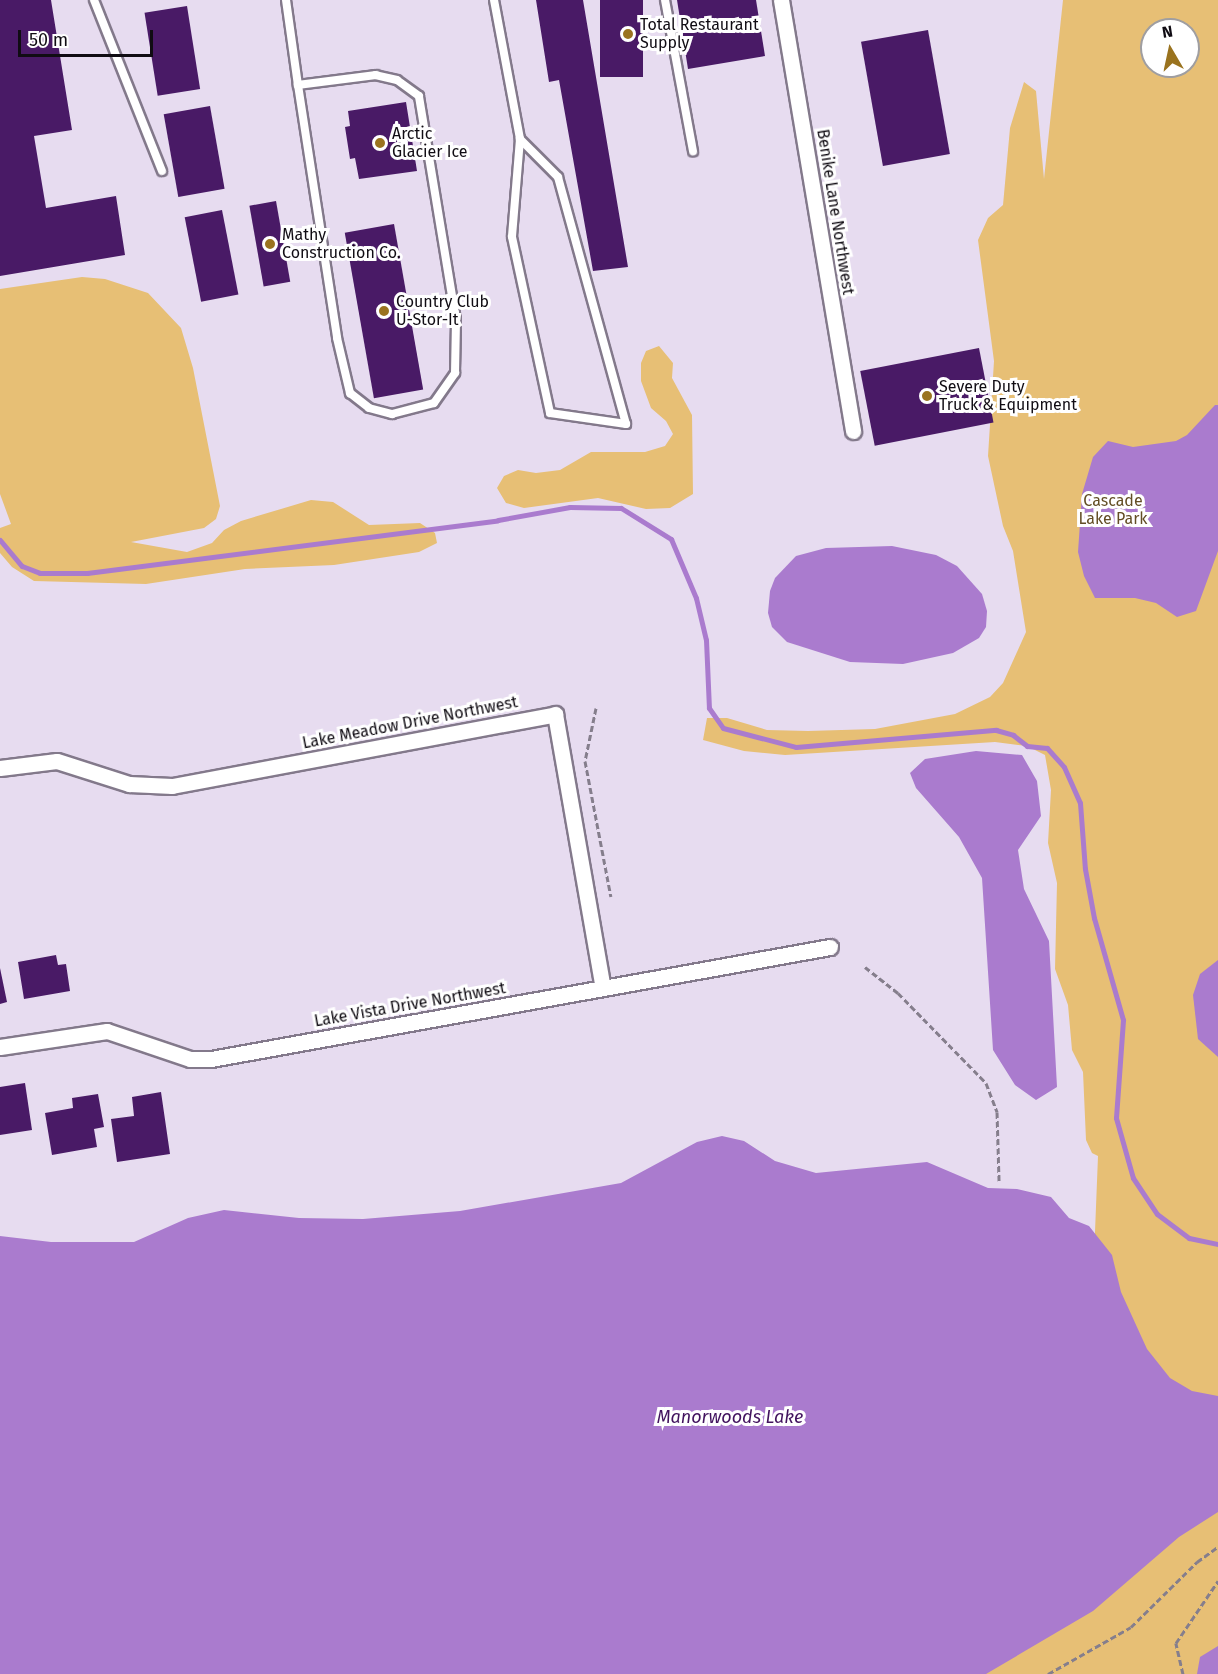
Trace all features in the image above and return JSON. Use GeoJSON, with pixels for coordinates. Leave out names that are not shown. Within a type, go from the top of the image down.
{"type":"FeatureCollection","features":[{"type":"Feature","properties":{"kind":"street","name":"Benike Lane Northwest"},"geometry":{"type":"LineString","coordinates":[[782,0],[853,431]]}},
{"type":"Feature","properties":{"kind":"street","name":"Lake Meadow Drive Northwest"},"geometry":{"type":"LineString","coordinates":[[0,768],[57,761],[129,784],[183,785],[555,714],[603,988]]}},
{"type":"Feature","properties":{"kind":"street","name":"Lake Vista Drive Northwest"},"geometry":{"type":"LineString","coordinates":[[0,1047],[107,1031],[190,1059],[211,1059],[830,947]]}},
{"type":"Feature","properties":{"kind":"lane"},"geometry":{"type":"LineString","coordinates":[[94,0],[162,171]]}},
{"type":"Feature","properties":{"kind":"lane"},"geometry":{"type":"LineString","coordinates":[[286,0],[298,85],[337,338],[350,393],[369,408],[392,414],[434,403],[455,374],[456,320],[419,96],[397,80],[375,75],[298,85]]}},
{"type":"Feature","properties":{"kind":"lane"},"geometry":{"type":"LineString","coordinates":[[495,0],[520,139],[512,237],[550,413],[626,424],[558,177],[520,139]]}},
{"type":"Feature","properties":{"kind":"lane"},"geometry":{"type":"LineString","coordinates":[[665,0],[693,151]]}},
{"type":"Feature","properties":{"kind":"path"},"geometry":{"type":"LineString","coordinates":[[596,708],[585,761],[611,897]]}},
{"type":"Feature","properties":{"kind":"path"},"geometry":{"type":"LineString","coordinates":[[865,967],[898,993],[986,1083],[997,1112],[999,1181]]}},
{"type":"Feature","properties":{"kind":"path"},"geometry":{"type":"LineString","coordinates":[[1217,1548],[1218,1554]]}},
{"type":"Feature","properties":{"kind":"path"},"geometry":{"type":"LineString","coordinates":[[1048,1674],[1131,1627],[1217,1548]]}},
{"type":"Feature","properties":{"kind":"path"},"geometry":{"type":"LineString","coordinates":[[1183,1674],[1176,1643],[1218,1581]]}},
{"type":"Feature","properties":{"kind":"green space","name":"Cascade Lake Park"},"geometry":{"type":"Polygon","coordinates":[[[1063,0],[1218,0],[1218,1674],[511,1674],[1081,1586],[1098,1156],[1092,1153],[1086,1140],[1083,1072],[1072,1050],[1068,1005],[1055,969],[1057,883],[1048,843],[1051,790],[1045,755],[1027,746],[995,742],[785,755],[744,751],[703,740],[707,718],[727,718],[767,730],[808,731],[875,729],[955,714],[990,697],[1003,683],[1026,632],[1013,551],[1003,526],[988,456],[994,361],[978,240],[988,218],[1003,205],[1010,128],[1024,82],[1036,91],[1044,179],[1063,0]]]}},
{"type":"Feature","properties":{"kind":"green space"},"geometry":{"type":"Polygon","coordinates":[[[82,277],[105,279],[148,293],[181,328],[193,368],[220,506],[216,519],[204,528],[131,542],[187,552],[212,543],[224,530],[241,521],[311,500],[333,502],[369,525],[420,523],[435,533],[437,543],[419,552],[334,565],[245,569],[146,584],[34,581],[12,567],[0,553],[0,528],[11,524],[0,494],[0,289],[82,277]]]}},
{"type":"Feature","properties":{"kind":"green space"},"geometry":{"type":"Polygon","coordinates":[[[659,346],[673,363],[672,378],[692,415],[693,494],[670,508],[646,509],[598,498],[524,508],[506,503],[497,488],[504,476],[518,470],[536,473],[560,470],[591,452],[645,452],[665,446],[673,434],[666,421],[651,408],[641,381],[641,363],[646,351],[659,346]]]}},
{"type":"Feature","properties":{"kind":"water"},"geometry":{"type":"Polygon","coordinates":[[[1215,405],[1218,405],[1218,551],[1196,611],[1177,617],[1156,603],[1135,598],[1095,598],[1084,576],[1078,552],[1082,494],[1093,457],[1108,441],[1133,447],[1176,441],[1187,435],[1215,405]]]}},
{"type":"Feature","properties":{"kind":"water"},"geometry":{"type":"Polygon","coordinates":[[[892,546],[936,555],[957,566],[982,594],[987,611],[986,627],[979,638],[953,653],[903,664],[850,662],[787,642],[772,627],[768,613],[770,591],[775,578],[796,556],[826,548],[892,546]]]}},
{"type":"Feature","properties":{"kind":"water"},"geometry":{"type":"Polygon","coordinates":[[[976,751],[1022,755],[1037,781],[1041,816],[1018,850],[1024,889],[1049,941],[1057,1087],[1036,1100],[1015,1085],[993,1050],[982,878],[959,837],[916,788],[910,773],[925,759],[976,751]]]}},
{"type":"Feature","properties":{"kind":"water"},"geometry":{"type":"Polygon","coordinates":[[[1218,960],[1218,1057],[1198,1039],[1193,995],[1200,974],[1218,960]]]}},
{"type":"Feature","properties":{"kind":"water","name":"Manorwoods Lake"},"geometry":{"type":"Polygon","coordinates":[[[722,1136],[744,1141],[775,1161],[816,1173],[927,1162],[988,1188],[1017,1189],[1051,1197],[1069,1218],[1089,1226],[1112,1255],[1121,1292],[1147,1349],[1170,1378],[1192,1391],[1218,1396],[1218,1512],[1179,1537],[1093,1611],[986,1674],[0,1674],[0,1236],[51,1242],[134,1242],[188,1218],[224,1210],[299,1218],[363,1219],[460,1211],[621,1183],[697,1142],[722,1136]]]}},
{"type":"Feature","properties":{"kind":"water"},"geometry":{"type":"Polygon","coordinates":[[[1218,1646],[1218,1674],[1197,1674],[1200,1657],[1218,1646]]]}},
{"type":"Feature","properties":{"kind":"building"},"geometry":{"type":"Polygon","coordinates":[[[0,0],[51,0],[72,130],[34,136],[46,208],[116,196],[125,255],[0,276],[0,0]]]}},
{"type":"Feature","properties":{"kind":"building"},"geometry":{"type":"Polygon","coordinates":[[[536,0],[583,0],[628,267],[593,271],[559,80],[549,82],[536,0]]]}},
{"type":"Feature","properties":{"kind":"building","name":"Total Restaurant Supply"},"geometry":{"type":"Polygon","coordinates":[[[600,0],[643,0],[643,77],[600,77],[600,0]]]}},
{"type":"Feature","properties":{"kind":"building"},"geometry":{"type":"Polygon","coordinates":[[[677,0],[756,0],[765,56],[688,69],[677,0]]]}},
{"type":"Feature","properties":{"kind":"building"},"geometry":{"type":"Polygon","coordinates":[[[187,6],[200,89],[158,96],[145,13],[187,6]]]}},
{"type":"Feature","properties":{"kind":"building"},"geometry":{"type":"Polygon","coordinates":[[[928,30],[950,154],[883,166],[861,42],[928,30]]]}},
{"type":"Feature","properties":{"kind":"building","name":"Arctic Glacier Ice"},"geometry":{"type":"Polygon","coordinates":[[[406,102],[417,171],[359,179],[355,158],[350,159],[345,127],[350,126],[348,111],[406,102]]]}},
{"type":"Feature","properties":{"kind":"building"},"geometry":{"type":"Polygon","coordinates":[[[210,106],[225,189],[178,197],[164,114],[210,106]]]}},
{"type":"Feature","properties":{"kind":"building","name":"Mathy Construction Co."},"geometry":{"type":"Polygon","coordinates":[[[276,201],[290,282],[264,286],[249,206],[276,201]]]}},
{"type":"Feature","properties":{"kind":"building"},"geometry":{"type":"Polygon","coordinates":[[[222,210],[238,294],[201,302],[185,217],[222,210]]]}},
{"type":"Feature","properties":{"kind":"building","name":"Country Club U-Stor-It"},"geometry":{"type":"Polygon","coordinates":[[[394,224],[423,389],[374,398],[345,233],[394,224]]]}},
{"type":"Feature","properties":{"kind":"building","name":"Severe Duty Truck & Equipment"},"geometry":{"type":"Polygon","coordinates":[[[979,348],[994,423],[875,446],[860,371],[979,348]]]}},
{"type":"Feature","properties":{"kind":"building"},"geometry":{"type":"Polygon","coordinates":[[[56,955],[58,965],[66,964],[70,991],[24,999],[18,962],[56,955]]]}},
{"type":"Feature","properties":{"kind":"building"},"geometry":{"type":"Polygon","coordinates":[[[0,968],[7,1002],[0,1004],[0,968]]]}},
{"type":"Feature","properties":{"kind":"building"},"geometry":{"type":"Polygon","coordinates":[[[25,1083],[32,1130],[0,1135],[0,1087],[25,1083]]]}},
{"type":"Feature","properties":{"kind":"building"},"geometry":{"type":"Polygon","coordinates":[[[161,1092],[170,1154],[117,1162],[111,1119],[134,1116],[132,1097],[161,1092]]]}},
{"type":"Feature","properties":{"kind":"building"},"geometry":{"type":"Polygon","coordinates":[[[98,1094],[104,1127],[94,1129],[97,1147],[52,1155],[45,1113],[73,1108],[72,1098],[98,1094]]]}},
{"type":"Feature","properties":{"kind":"waterway"},"geometry":{"type":"LineString","coordinates":[[0,540],[22,566],[40,573],[87,573],[498,520],[570,507],[621,508],[671,539],[696,598],[706,640],[709,708],[723,728],[796,747],[996,730],[1013,735],[1027,746],[1047,748],[1064,767],[1080,803],[1085,869],[1094,918],[1123,1020],[1116,1118],[1133,1178],[1157,1214],[1189,1238],[1218,1244]]}},
{"type":"Feature","properties":{"kind":"place","name":"Total Restaurant Supply"},"geometry":{"type":"Point","coordinates":[628,34]}},
{"type":"Feature","properties":{"kind":"place","name":"Arctic Glacier Ice"},"geometry":{"type":"Point","coordinates":[380,143]}},
{"type":"Feature","properties":{"kind":"place","name":"Mathy Construction Co."},"geometry":{"type":"Point","coordinates":[270,244]}},
{"type":"Feature","properties":{"kind":"place","name":"Country Club U-Stor-It"},"geometry":{"type":"Point","coordinates":[384,311]}},
{"type":"Feature","properties":{"kind":"place","name":"Severe Duty Truck & Equipment"},"geometry":{"type":"Point","coordinates":[927,396]}}]}
